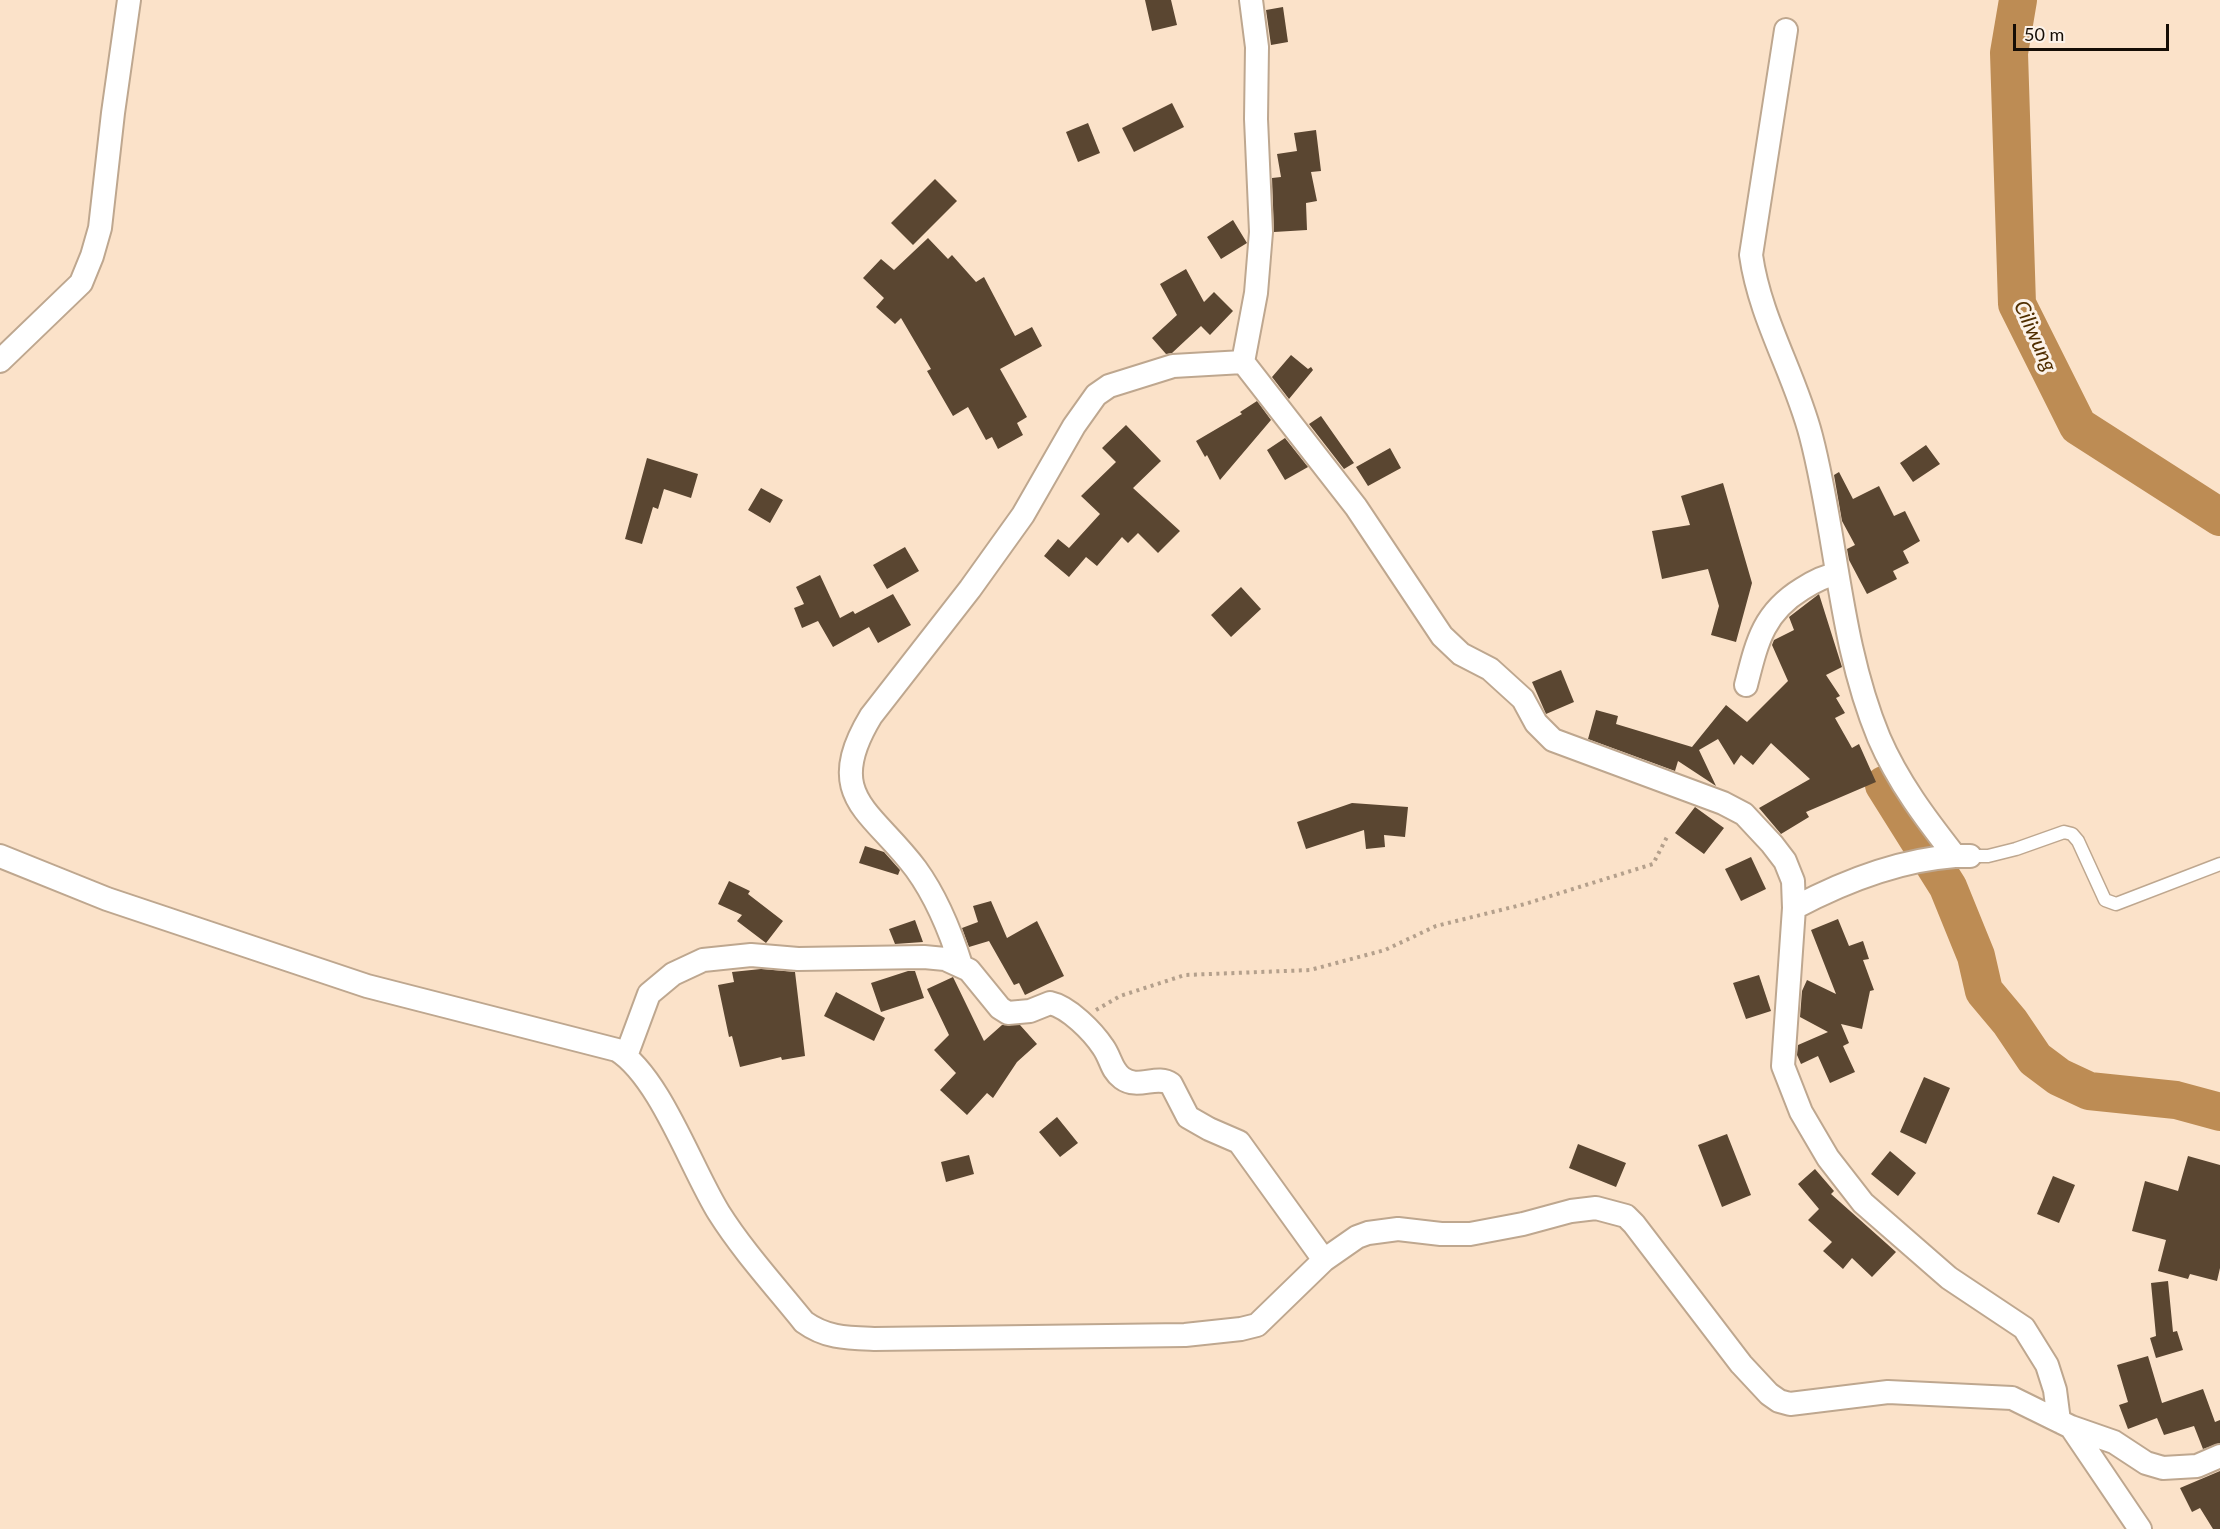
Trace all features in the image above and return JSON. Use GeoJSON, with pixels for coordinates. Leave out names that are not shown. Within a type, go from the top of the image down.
{"type":"FeatureCollection","features":[{"type":"Feature","properties":{"kind":"street"},"geometry":{"type":"LineString","coordinates":[[0,361],[81,283],[92,256],[100,228],[112,113],[129,0]]}},
{"type":"Feature","properties":{"kind":"street"},"geometry":{"type":"LineString","coordinates":[[1251,0],[1257,46],[1256,119],[1261,232],[1256,293],[1243,362],[1356,507],[1442,636],[1461,654],[1490,669],[1523,699],[1536,723],[1553,740],[1689,788],[1744,814],[1772,844],[1785,861],[1793,881],[1794,908],[1783,1066],[1801,1112],[1828,1158],[1863,1203],[1949,1278],[2024,1328],[2047,1365],[2065,1424],[2140,1529]]}},
{"type":"Feature","properties":{"kind":"street"},"geometry":{"type":"LineString","coordinates":[[1786,30],[1750,255],[1755,284],[1762,308],[1796,385],[1812,437],[1826,577],[1864,697],[1880,738],[1912,801],[1950,857],[1856,879],[1794,908]]}},
{"type":"Feature","properties":{"kind":"street"},"geometry":{"type":"LineString","coordinates":[[961,965],[950,929],[922,878],[902,852],[883,833],[861,804],[854,790],[850,757],[857,738],[871,716],[970,589],[1023,515],[1074,426],[1096,395],[1109,386],[1173,366],[1243,362]]}},
{"type":"Feature","properties":{"kind":"street"},"geometry":{"type":"LineString","coordinates":[[1746,685],[1758,638],[1770,616],[1780,604],[1826,577]]}},
{"type":"Feature","properties":{"kind":"street"},"geometry":{"type":"LineString","coordinates":[[0,856],[107,899],[282,959],[431,1004],[605,1046],[626,1056],[659,1100],[720,1214],[744,1247],[804,1322],[817,1331],[836,1337],[1163,1335],[1241,1329],[1257,1325],[1324,1260],[1357,1237],[1368,1233],[1398,1229],[1441,1234],[1470,1234],[1523,1224],[1571,1211],[1596,1208],[1617,1212],[1626,1216],[1634,1224],[1741,1364],[1769,1394],[1779,1401],[1790,1404],[1888,1392],[2012,1398],[2065,1424],[2114,1442],[2146,1463],[2163,1468],[2197,1466],[2220,1456]]}},
{"type":"Feature","properties":{"kind":"street"},"geometry":{"type":"LineString","coordinates":[[626,1056],[650,994],[673,974],[703,960],[751,955],[798,959],[924,957],[961,965],[980,981],[1000,1008],[1008,1013],[1030,1011],[1050,1003],[1077,1020],[1103,1046],[1114,1070],[1122,1078],[1136,1084],[1168,1082],[1188,1117],[1239,1142],[1324,1260]]}},
{"type":"Feature","properties":{"kind":"lane"},"geometry":{"type":"LineString","coordinates":[[1950,857],[1988,856],[2064,832],[2072,834],[2078,841],[2105,900],[2116,904],[2220,864]]}},
{"type":"Feature","properties":{"kind":"path"},"geometry":{"type":"LineString","coordinates":[[1077,1020],[1120,996],[1185,975],[1310,970],[1385,950],[1436,926],[1525,904],[1653,864],[1668,835]]}},
{"type":"Feature","properties":{"kind":"building"},"geometry":{"type":"Polygon","coordinates":[[[1145,0],[1171,0],[1177,25],[1152,31],[1145,0]]]}},
{"type":"Feature","properties":{"kind":"building"},"geometry":{"type":"Polygon","coordinates":[[[1283,7],[1288,42],[1271,45],[1266,10],[1283,7]]]}},
{"type":"Feature","properties":{"kind":"building"},"geometry":{"type":"Polygon","coordinates":[[[1172,103],[1184,127],[1134,152],[1122,128],[1172,103]]]}},
{"type":"Feature","properties":{"kind":"building"},"geometry":{"type":"Polygon","coordinates":[[[1088,123],[1100,153],[1078,162],[1066,132],[1088,123]]]}},
{"type":"Feature","properties":{"kind":"building"},"geometry":{"type":"Polygon","coordinates":[[[1316,130],[1321,171],[1311,172],[1317,201],[1306,203],[1307,230],[1274,232],[1272,178],[1281,177],[1277,154],[1297,151],[1294,133],[1316,130]]]}},
{"type":"Feature","properties":{"kind":"building"},"geometry":{"type":"Polygon","coordinates":[[[935,179],[957,201],[913,245],[891,223],[935,179]]]}},
{"type":"Feature","properties":{"kind":"building"},"geometry":{"type":"Polygon","coordinates":[[[1233,220],[1247,243],[1221,259],[1207,237],[1233,220]]]}},
{"type":"Feature","properties":{"kind":"building"},"geometry":{"type":"Polygon","coordinates":[[[928,238],[948,259],[952,255],[976,282],[984,277],[1015,336],[1032,327],[1042,346],[1000,369],[1027,417],[1017,423],[1023,435],[998,449],[992,437],[986,440],[968,407],[953,416],[927,371],[931,369],[901,318],[895,324],[876,307],[884,298],[863,278],[881,259],[894,270],[928,238]]]}},
{"type":"Feature","properties":{"kind":"building"},"geometry":{"type":"Polygon","coordinates":[[[1186,269],[1204,302],[1214,292],[1233,311],[1210,335],[1201,326],[1172,353],[1166,354],[1152,338],[1177,315],[1160,284],[1186,269]]]}},
{"type":"Feature","properties":{"kind":"building"},"geometry":{"type":"Polygon","coordinates":[[[1291,355],[1308,369],[1311,367],[1313,370],[1289,399],[1272,377],[1291,355]]]}},
{"type":"Feature","properties":{"kind":"building"},"geometry":{"type":"Polygon","coordinates":[[[1257,401],[1271,420],[1220,480],[1207,455],[1205,457],[1196,441],[1242,414],[1240,412],[1257,401]]]}},
{"type":"Feature","properties":{"kind":"building"},"geometry":{"type":"Polygon","coordinates":[[[1321,416],[1354,463],[1344,469],[1309,424],[1321,416]]]}},
{"type":"Feature","properties":{"kind":"building"},"geometry":{"type":"Polygon","coordinates":[[[1126,425],[1161,461],[1133,488],[1180,531],[1158,553],[1138,533],[1128,543],[1122,537],[1097,566],[1086,557],[1069,577],[1044,556],[1058,539],[1069,548],[1100,514],[1081,496],[1116,462],[1102,448],[1126,425]]]}},
{"type":"Feature","properties":{"kind":"building"},"geometry":{"type":"Polygon","coordinates":[[[1285,438],[1308,467],[1285,480],[1267,450],[1285,438]]]}},
{"type":"Feature","properties":{"kind":"building"},"geometry":{"type":"Polygon","coordinates":[[[1926,445],[1940,464],[1913,482],[1900,463],[1926,445]]]}},
{"type":"Feature","properties":{"kind":"building"},"geometry":{"type":"Polygon","coordinates":[[[1390,448],[1401,468],[1368,486],[1356,467],[1390,448]]]}},
{"type":"Feature","properties":{"kind":"building"},"geometry":{"type":"Polygon","coordinates":[[[647,458],[698,474],[691,498],[664,489],[658,509],[653,507],[642,544],[625,539],[647,458]]]}},
{"type":"Feature","properties":{"kind":"building"},"geometry":{"type":"Polygon","coordinates":[[[1839,472],[1853,499],[1879,486],[1894,516],[1905,511],[1920,541],[1903,551],[1909,563],[1893,571],[1897,579],[1867,594],[1849,560],[1847,549],[1855,545],[1842,521],[1834,475],[1839,472]]]}},
{"type":"Feature","properties":{"kind":"building"},"geometry":{"type":"Polygon","coordinates":[[[1723,483],[1752,583],[1736,642],[1711,635],[1719,606],[1708,569],[1662,579],[1652,531],[1690,525],[1681,496],[1723,483]]]}},
{"type":"Feature","properties":{"kind":"building"},"geometry":{"type":"Polygon","coordinates":[[[761,488],[783,500],[770,523],[748,510],[761,488]]]}},
{"type":"Feature","properties":{"kind":"building"},"geometry":{"type":"Polygon","coordinates":[[[905,547],[919,571],[887,589],[873,565],[905,547]]]}},
{"type":"Feature","properties":{"kind":"building"},"geometry":{"type":"Polygon","coordinates":[[[820,575],[840,618],[853,611],[855,614],[893,594],[911,625],[878,643],[869,627],[833,647],[818,621],[802,628],[794,608],[804,604],[796,587],[820,575]]]}},
{"type":"Feature","properties":{"kind":"building"},"geometry":{"type":"Polygon","coordinates":[[[1241,587],[1261,609],[1231,637],[1211,615],[1241,587]]]}},
{"type":"Feature","properties":{"kind":"building"},"geometry":{"type":"Polygon","coordinates":[[[1819,594],[1842,667],[1826,675],[1840,696],[1836,698],[1845,713],[1835,718],[1852,748],[1859,744],[1876,782],[1806,812],[1809,817],[1781,834],[1759,808],[1810,779],[1771,743],[1753,765],[1741,755],[1734,765],[1718,739],[1699,750],[1716,786],[1678,761],[1675,771],[1588,739],[1596,710],[1618,716],[1616,724],[1692,747],[1726,705],[1747,722],[1788,681],[1772,645],[1774,640],[1794,630],[1789,617],[1819,594]]]}},
{"type":"Feature","properties":{"kind":"building"},"geometry":{"type":"Polygon","coordinates":[[[1561,670],[1574,702],[1546,714],[1532,682],[1561,670]]]}},
{"type":"Feature","properties":{"kind":"building"},"geometry":{"type":"Polygon","coordinates":[[[1352,803],[1408,807],[1405,837],[1384,835],[1385,847],[1366,849],[1364,830],[1306,849],[1297,822],[1352,803]]]}},
{"type":"Feature","properties":{"kind":"building"},"geometry":{"type":"Polygon","coordinates":[[[1695,807],[1724,828],[1704,854],[1675,833],[1695,807]]]}},
{"type":"Feature","properties":{"kind":"building"},"geometry":{"type":"Polygon","coordinates":[[[865,846],[884,852],[900,870],[898,875],[859,863],[865,846]]]}},
{"type":"Feature","properties":{"kind":"building"},"geometry":{"type":"Polygon","coordinates":[[[1751,857],[1766,889],[1741,901],[1725,869],[1751,857]]]}},
{"type":"Feature","properties":{"kind":"building"},"geometry":{"type":"Polygon","coordinates":[[[729,881],[750,891],[748,894],[783,921],[766,943],[737,921],[742,915],[718,904],[729,881]]]}},
{"type":"Feature","properties":{"kind":"building"},"geometry":{"type":"Polygon","coordinates":[[[991,901],[1007,938],[1037,921],[1064,976],[1025,995],[1019,983],[1014,985],[989,941],[969,947],[962,928],[978,922],[973,906],[991,901]]]}},
{"type":"Feature","properties":{"kind":"building"},"geometry":{"type":"Polygon","coordinates":[[[1838,919],[1849,946],[1863,941],[1869,959],[1863,960],[1874,990],[1870,991],[1862,1029],[1841,1024],[1849,1043],[1843,1046],[1855,1072],[1830,1083],[1818,1056],[1801,1064],[1797,1055],[1798,1045],[1828,1032],[1800,1017],[1802,991],[1807,980],[1836,994],[1811,930],[1838,919]]]}},
{"type":"Feature","properties":{"kind":"building"},"geometry":{"type":"Polygon","coordinates":[[[915,920],[923,942],[895,944],[889,929],[915,920]]]}},
{"type":"Feature","properties":{"kind":"building"},"geometry":{"type":"Polygon","coordinates":[[[761,969],[795,972],[805,1056],[782,1060],[781,1057],[740,1067],[732,1036],[729,1037],[718,985],[734,982],[732,972],[761,969]]]}},
{"type":"Feature","properties":{"kind":"building"},"geometry":{"type":"Polygon","coordinates":[[[908,971],[915,971],[924,998],[881,1012],[871,983],[908,971]]]}},
{"type":"Feature","properties":{"kind":"building"},"geometry":{"type":"Polygon","coordinates":[[[1759,975],[1771,1011],[1746,1019],[1733,983],[1759,975]]]}},
{"type":"Feature","properties":{"kind":"building"},"geometry":{"type":"Polygon","coordinates":[[[953,977],[984,1041],[1002,1025],[1020,1025],[1037,1044],[1017,1062],[993,1098],[987,1093],[967,1115],[940,1090],[956,1073],[934,1050],[949,1035],[927,989],[953,977]]]}},
{"type":"Feature","properties":{"kind":"building"},"geometry":{"type":"Polygon","coordinates":[[[836,992],[885,1018],[874,1041],[824,1016],[836,992]]]}},
{"type":"Feature","properties":{"kind":"building"},"geometry":{"type":"Polygon","coordinates":[[[1924,1077],[1950,1088],[1926,1144],[1900,1132],[1924,1077]]]}},
{"type":"Feature","properties":{"kind":"building"},"geometry":{"type":"Polygon","coordinates":[[[1057,1117],[1078,1143],[1060,1157],[1039,1132],[1057,1117]]]}},
{"type":"Feature","properties":{"kind":"building"},"geometry":{"type":"Polygon","coordinates":[[[1727,1134],[1751,1195],[1722,1207],[1698,1145],[1727,1134]]]}},
{"type":"Feature","properties":{"kind":"building"},"geometry":{"type":"Polygon","coordinates":[[[1578,1144],[1626,1163],[1616,1187],[1569,1168],[1578,1144]]]}},
{"type":"Feature","properties":{"kind":"building"},"geometry":{"type":"Polygon","coordinates":[[[1890,1151],[1916,1173],[1898,1196],[1871,1174],[1890,1151]]]}},
{"type":"Feature","properties":{"kind":"building"},"geometry":{"type":"Polygon","coordinates":[[[969,1155],[974,1174],[946,1182],[941,1162],[969,1155]]]}},
{"type":"Feature","properties":{"kind":"building"},"geometry":{"type":"Polygon","coordinates":[[[2188,1156],[2220,1165],[2220,1268],[2217,1281],[2190,1274],[2188,1279],[2158,1271],[2166,1240],[2132,1231],[2145,1181],[2178,1191],[2188,1156]]]}},
{"type":"Feature","properties":{"kind":"building"},"geometry":{"type":"Polygon","coordinates":[[[1815,1169],[1834,1191],[1831,1194],[1896,1252],[1872,1277],[1852,1258],[1843,1269],[1823,1251],[1832,1242],[1808,1220],[1819,1209],[1798,1184],[1815,1169]]]}},
{"type":"Feature","properties":{"kind":"building"},"geometry":{"type":"Polygon","coordinates":[[[2053,1176],[2075,1185],[2059,1223],[2037,1214],[2053,1176]]]}},
{"type":"Feature","properties":{"kind":"building"},"geometry":{"type":"Polygon","coordinates":[[[2168,1281],[2173,1332],[2177,1331],[2183,1350],[2156,1358],[2150,1338],[2156,1336],[2151,1283],[2168,1281]]]}},
{"type":"Feature","properties":{"kind":"building"},"geometry":{"type":"Polygon","coordinates":[[[2148,1356],[2162,1403],[2203,1389],[2215,1422],[2220,1420],[2220,1443],[2203,1449],[2194,1426],[2164,1435],[2157,1418],[2128,1429],[2119,1405],[2128,1402],[2117,1365],[2148,1356]]]}},
{"type":"Feature","properties":{"kind":"building"},"geometry":{"type":"Polygon","coordinates":[[[2220,1471],[2220,1529],[2213,1529],[2200,1508],[2192,1512],[2180,1488],[2220,1471]]]}},
{"type":"Feature","properties":{"kind":"waterway","name":"Ciliwung"},"geometry":{"type":"LineString","coordinates":[[2018,0],[2009,53],[2017,304],[2078,426],[2220,517]]}},
{"type":"Feature","properties":{"kind":"waterway"},"geometry":{"type":"LineString","coordinates":[[1884,785],[1948,887],[1976,956],[1984,991],[2010,1022],[2035,1059],[2059,1077],[2089,1091],[2176,1100],[2220,1112]]}}]}
